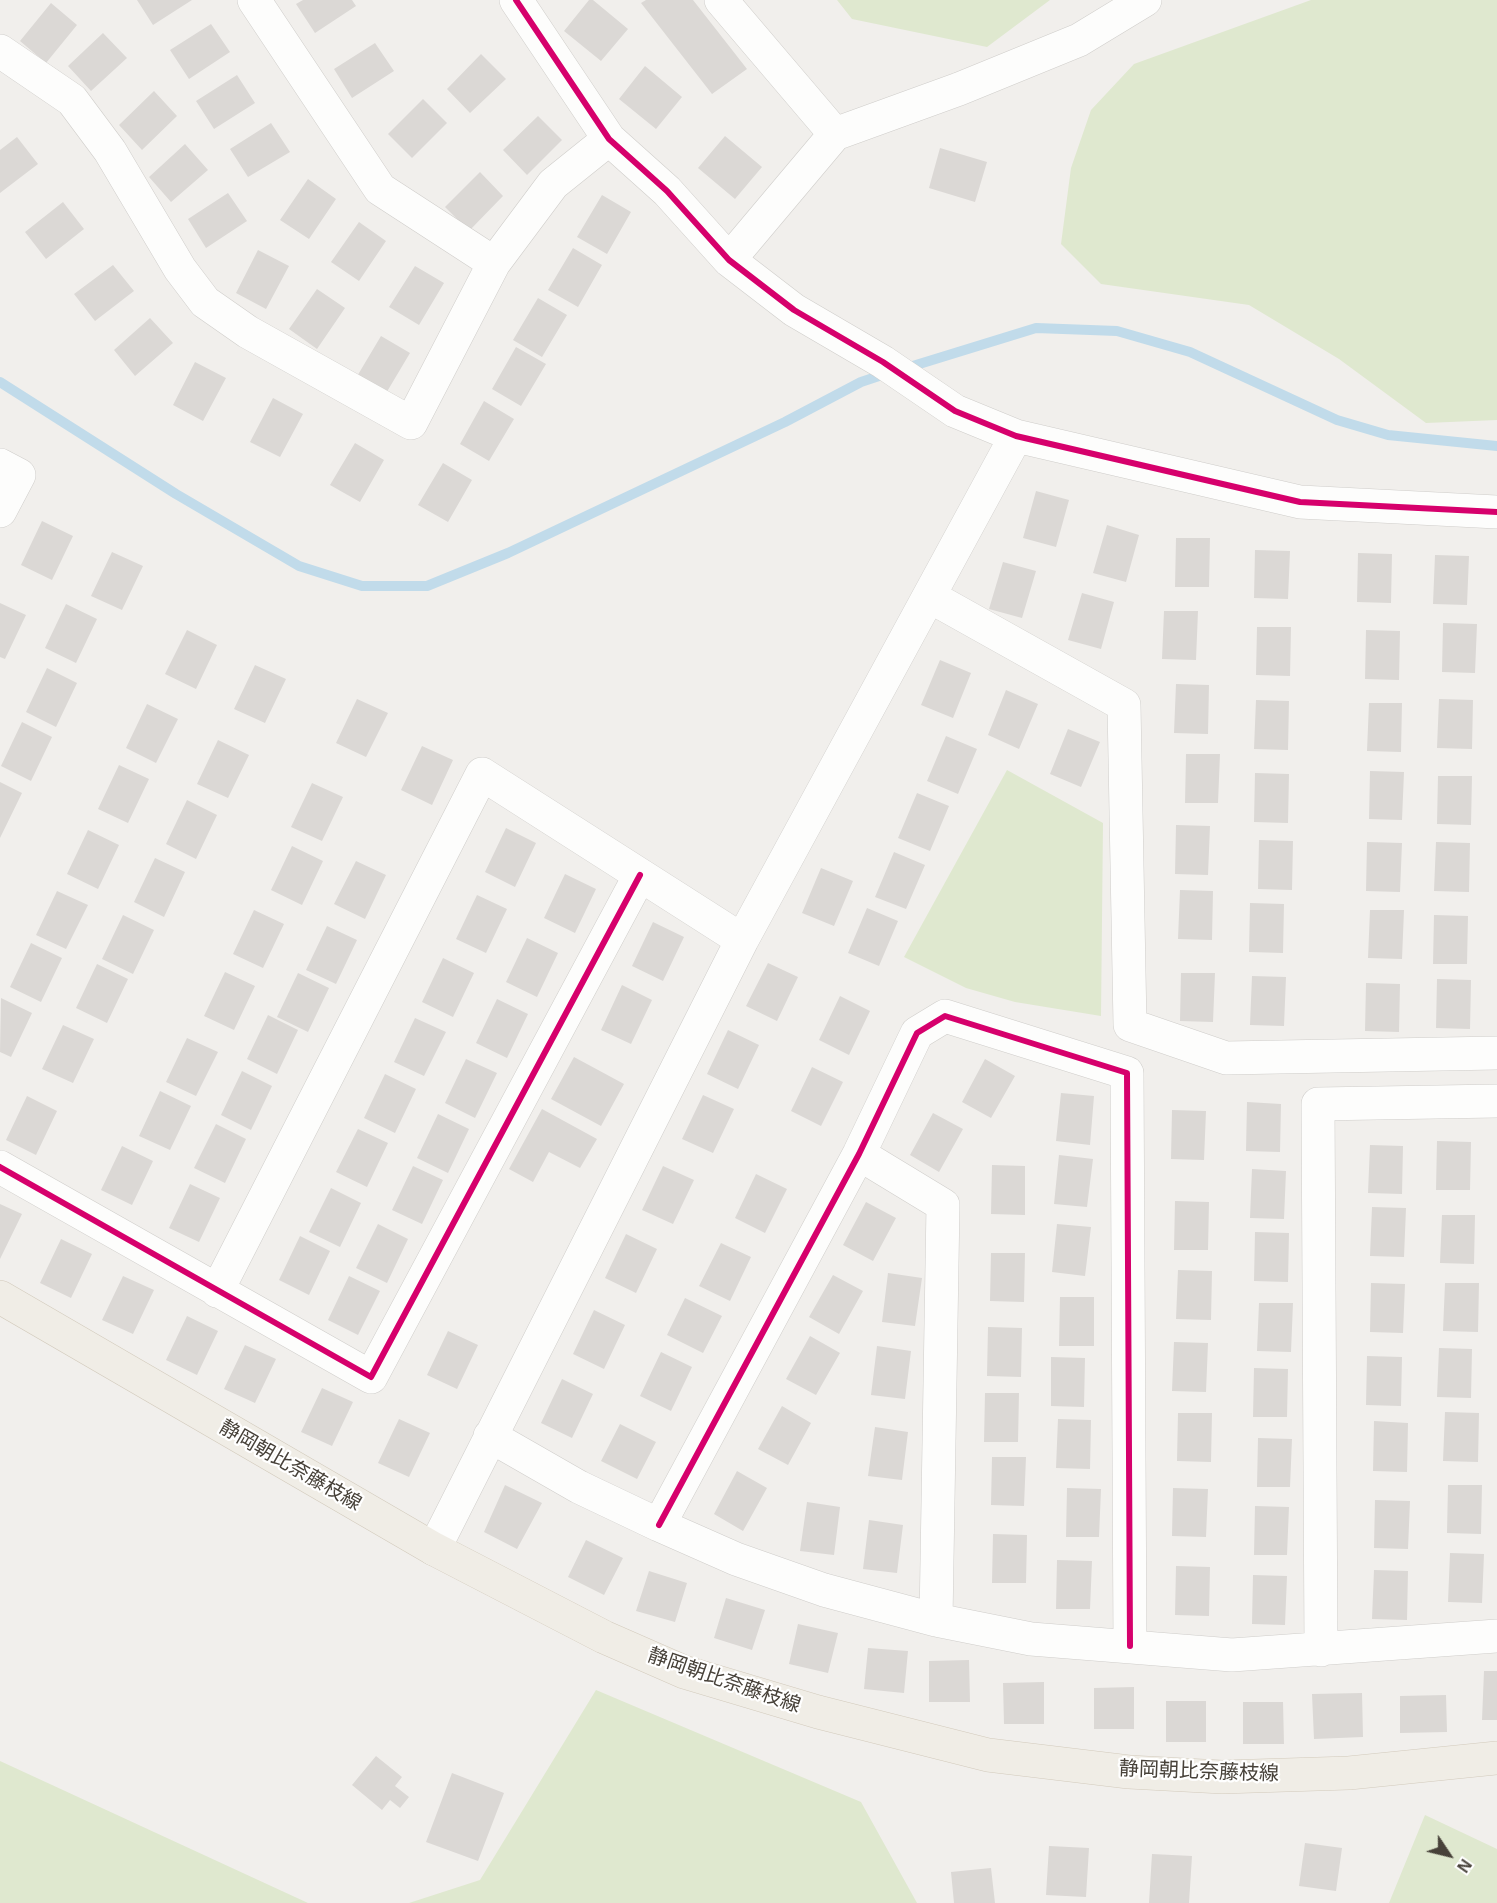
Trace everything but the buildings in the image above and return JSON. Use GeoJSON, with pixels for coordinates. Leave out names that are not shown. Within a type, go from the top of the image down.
{"type":"FeatureCollection","features":[{"type":"Feature","properties":{"kind":"main road","name":"静岡朝比奈藤枝線"},"geometry":{"type":"LineString","coordinates":[[0,1298],[434,1549],[604,1637],[684,1672],[818,1712],[988,1755],[1129,1772],[1222,1777],[1349,1773],[1497,1758]]}},
{"type":"Feature","properties":{"kind":"street"},"geometry":{"type":"LineString","coordinates":[[254,0],[380,189],[494,263]]}},
{"type":"Feature","properties":{"kind":"street"},"geometry":{"type":"LineString","coordinates":[[516,0],[609,139],[667,191],[729,260],[794,310],[884,362],[955,411],[1016,436],[1300,502],[1497,512]]}},
{"type":"Feature","properties":{"kind":"street"},"geometry":{"type":"LineString","coordinates":[[721,0],[835,134]]}},
{"type":"Feature","properties":{"kind":"street"},"geometry":{"type":"LineString","coordinates":[[729,260],[835,134],[959,89],[1078,40],[1145,0]]}},
{"type":"Feature","properties":{"kind":"street"},"geometry":{"type":"LineString","coordinates":[[0,51],[72,100],[110,151],[180,269],[205,302],[248,332],[411,423],[494,263],[553,184],[609,139]]}},
{"type":"Feature","properties":{"kind":"street"},"geometry":{"type":"LineString","coordinates":[[434,1549],[742,940],[1016,436]]}},
{"type":"Feature","properties":{"kind":"street"},"geometry":{"type":"LineString","coordinates":[[0,465],[19,475],[0,511]]}},
{"type":"Feature","properties":{"kind":"street"},"geometry":{"type":"LineString","coordinates":[[929,596],[1124,705],[1130,1025],[1226,1058],[1497,1053]]}},
{"type":"Feature","properties":{"kind":"street"},"geometry":{"type":"LineString","coordinates":[[217,1291],[482,774],[742,940]]}},
{"type":"Feature","properties":{"kind":"street"},"geometry":{"type":"LineString","coordinates":[[0,1167],[371,1377],[640,875]]}},
{"type":"Feature","properties":{"kind":"street"},"geometry":{"type":"LineString","coordinates":[[659,1526],[859,1154],[917,1033],[945,1016],[1127,1073],[1130,1646]]}},
{"type":"Feature","properties":{"kind":"street"},"geometry":{"type":"LineString","coordinates":[[1321,1650],[1318,1104],[1497,1101]]}},
{"type":"Feature","properties":{"kind":"street"},"geometry":{"type":"LineString","coordinates":[[859,1154],[943,1205],[936,1620]]}},
{"type":"Feature","properties":{"kind":"street"},"geometry":{"type":"LineString","coordinates":[[490,1436],[579,1487],[659,1526],[736,1559],[824,1590],[936,1620],[1031,1639],[1232,1655],[1497,1636]]}},
{"type":"Feature","properties":{"kind":"green space"},"geometry":{"type":"Polygon","coordinates":[[[837,0],[1050,0],[987,47],[852,19],[837,0]]]}},
{"type":"Feature","properties":{"kind":"green space"},"geometry":{"type":"Polygon","coordinates":[[[1311,0],[1497,0],[1497,420],[1426,423],[1339,359],[1249,305],[1101,284],[1061,244],[1071,168],[1091,110],[1134,64],[1311,0]]]}},
{"type":"Feature","properties":{"kind":"green space"},"geometry":{"type":"Polygon","coordinates":[[[1007,770],[1103,823],[1101,1016],[1015,1002],[966,988],[904,957],[1007,770]]]}},
{"type":"Feature","properties":{"kind":"green space"},"geometry":{"type":"Polygon","coordinates":[[[596,1690],[861,1802],[917,1903],[409,1903],[480,1880],[596,1690]]]}},
{"type":"Feature","properties":{"kind":"green space"},"geometry":{"type":"Polygon","coordinates":[[[0,1761],[308,1903],[0,1903],[0,1761]]]}},
{"type":"Feature","properties":{"kind":"green space"},"geometry":{"type":"Polygon","coordinates":[[[1425,1815],[1497,1849],[1497,1903],[1389,1903],[1425,1815]]]}},
{"type":"Feature","properties":{"kind":"waterway"},"geometry":{"type":"LineString","coordinates":[[903,369],[1036,328],[1117,331],[1190,352],[1337,420],[1388,435],[1497,446]]}},
{"type":"Feature","properties":{"kind":"waterway"},"geometry":{"type":"LineString","coordinates":[[0,382],[176,494],[299,566],[362,586],[427,586],[508,553],[785,422],[861,382],[888,373]]}},
{"type":"Feature","properties":{"kind":"cycle path"},"geometry":{"type":"LineString","coordinates":[[516,0],[609,139],[667,191],[729,260],[794,310],[883,362],[955,411],[1016,436],[1300,502],[1497,512]]}},
{"type":"Feature","properties":{"kind":"cycle path"},"geometry":{"type":"LineString","coordinates":[[0,1167],[371,1377],[640,875]]}},
{"type":"Feature","properties":{"kind":"cycle path"},"geometry":{"type":"LineString","coordinates":[[659,1525],[859,1154],[917,1033],[945,1016],[1127,1073],[1130,1646]]}}]}
